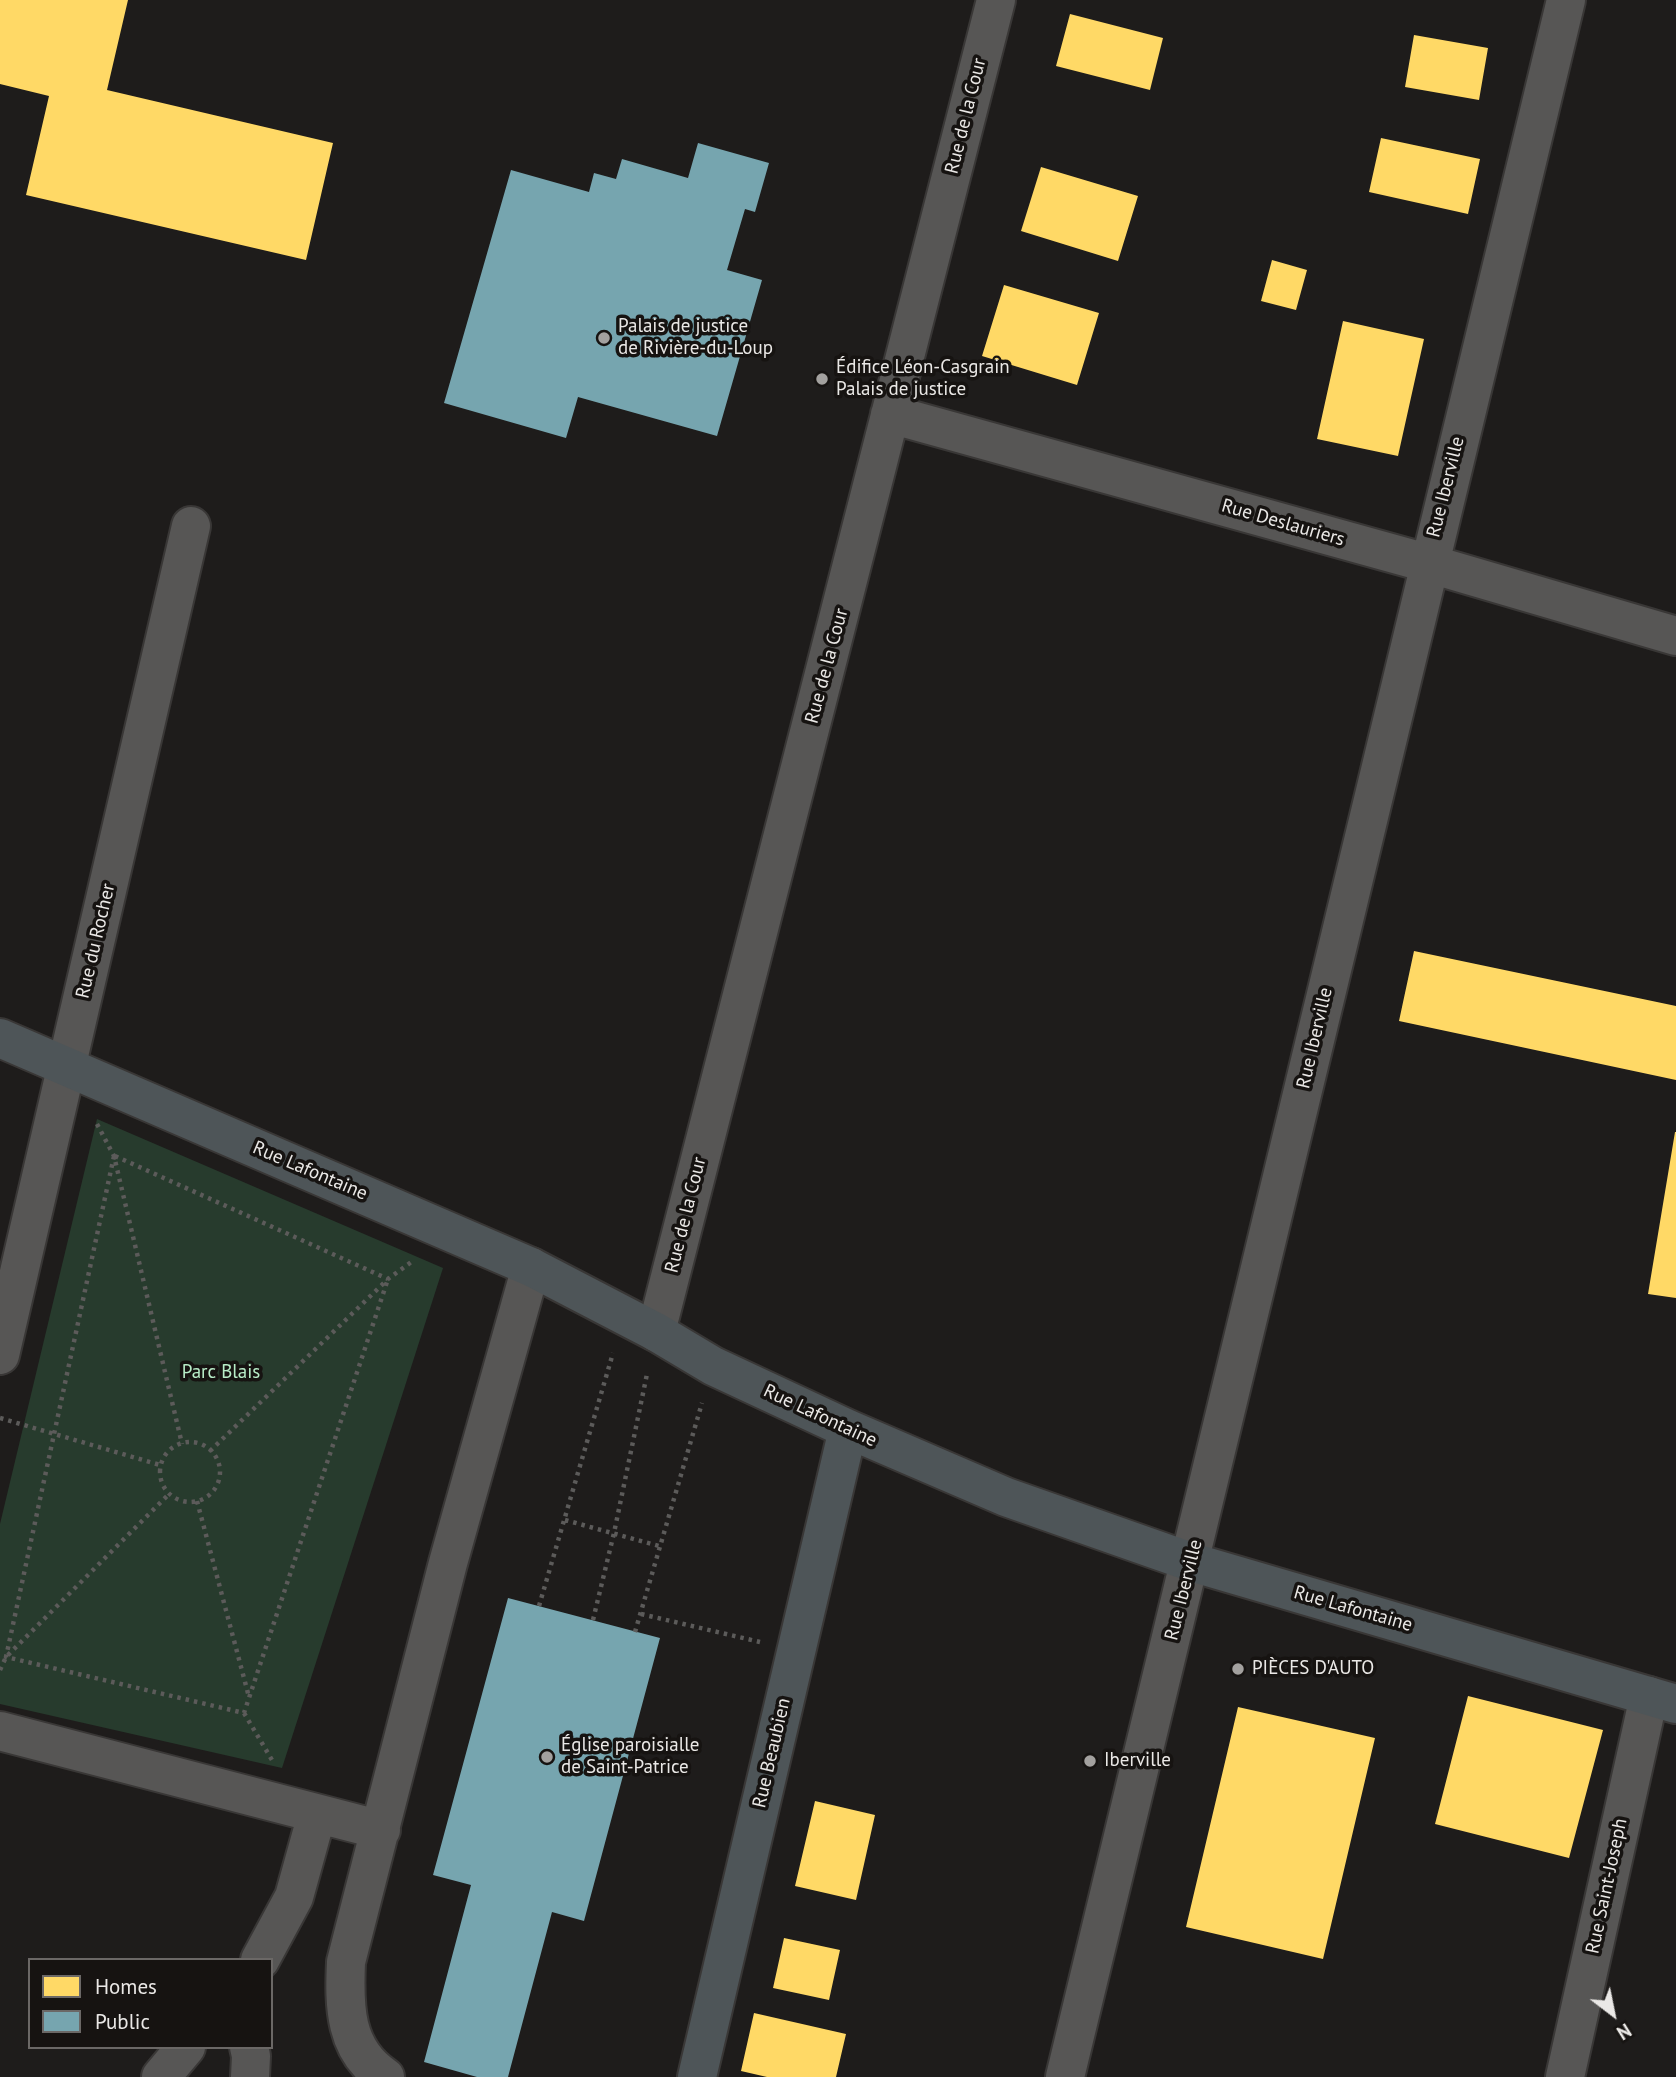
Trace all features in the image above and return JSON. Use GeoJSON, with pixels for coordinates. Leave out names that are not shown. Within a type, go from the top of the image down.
{"type":"FeatureCollection","features":[{"type":"Feature","properties":{"kind":"main road","name":"Rue Lafontaine"},"geometry":{"type":"LineString","coordinates":[[0,1038],[531,1267],[640,1323],[713,1366],[848,1429],[1006,1497],[1191,1562],[1662,1700]]}},
{"type":"Feature","properties":{"kind":"main road","name":"Rue Beaubien"},"geometry":{"type":"LineString","coordinates":[[697,2077],[848,1429]]}},
{"type":"Feature","properties":{"kind":"street","name":"Rue de la Cour"},"geometry":{"type":"LineString","coordinates":[[640,1323],[890,414],[996,0]]}},
{"type":"Feature","properties":{"kind":"street","name":"Rue Iberville"},"geometry":{"type":"LineString","coordinates":[[1065,2077],[1191,1562],[1427,563],[1566,0]]}},
{"type":"Feature","properties":{"kind":"street","name":"Rue Deslauriers"},"geometry":{"type":"LineString","coordinates":[[890,414],[1427,563],[1676,636]]}},
{"type":"Feature","properties":{"kind":"street","name":"Rue du Rocher"},"geometry":{"type":"LineString","coordinates":[[0,1355],[191,526]]}},
{"type":"Feature","properties":{"kind":"street"},"geometry":{"type":"LineString","coordinates":[[385,2077],[369,2066],[352,2036],[344,2003],[346,1962],[448,1563],[531,1267]]}},
{"type":"Feature","properties":{"kind":"street","name":"Rue Saint-Joseph"},"geometry":{"type":"LineString","coordinates":[[1565,2077],[1662,1700]]}},
{"type":"Feature","properties":{"kind":"street"},"geometry":{"type":"LineString","coordinates":[[0,1731],[381,1830]]}},
{"type":"Feature","properties":{"kind":"street"},"geometry":{"type":"LineString","coordinates":[[261,1958],[294,1898],[317,1814]]}},
{"type":"Feature","properties":{"kind":"street"},"geometry":{"type":"LineString","coordinates":[[161,2077],[184,2049]]}},
{"type":"Feature","properties":{"kind":"street"},"geometry":{"type":"LineString","coordinates":[[249,2049],[250,2077]]}},
{"type":"Feature","properties":{"kind":"path"},"geometry":{"type":"LineString","coordinates":[[114,1156],[388,1279]]}},
{"type":"Feature","properties":{"kind":"path"},"geometry":{"type":"LineString","coordinates":[[0,1670],[6,1657],[114,1156]]}},
{"type":"Feature","properties":{"kind":"path"},"geometry":{"type":"LineString","coordinates":[[114,1156],[182,1444]]}},
{"type":"Feature","properties":{"kind":"path"},"geometry":{"type":"LineString","coordinates":[[210,1451],[388,1279]]}},
{"type":"Feature","properties":{"kind":"path"},"geometry":{"type":"LineString","coordinates":[[6,1657],[244,1713],[388,1279]]}},
{"type":"Feature","properties":{"kind":"path"},"geometry":{"type":"LineString","coordinates":[[539,1606],[565,1520],[640,1323]]}},
{"type":"Feature","properties":{"kind":"path"},"geometry":{"type":"LineString","coordinates":[[593,1620],[614,1533],[640,1323]]}},
{"type":"Feature","properties":{"kind":"path"},"geometry":{"type":"LineString","coordinates":[[635,1632],[713,1366]]}},
{"type":"Feature","properties":{"kind":"path"},"geometry":{"type":"LineString","coordinates":[[0,1418],[161,1465]]}},
{"type":"Feature","properties":{"kind":"path"},"geometry":{"type":"LineString","coordinates":[[195,1443],[210,1451],[218,1461],[218,1481],[211,1494],[197,1501],[182,1501],[169,1494],[161,1480],[161,1465],[168,1452],[182,1444],[195,1443]]}},
{"type":"Feature","properties":{"kind":"path"},"geometry":{"type":"LineString","coordinates":[[6,1657],[169,1494]]}},
{"type":"Feature","properties":{"kind":"path"},"geometry":{"type":"LineString","coordinates":[[197,1501],[249,1698]]}},
{"type":"Feature","properties":{"kind":"path"},"geometry":{"type":"LineString","coordinates":[[565,1520],[659,1546]]}},
{"type":"Feature","properties":{"kind":"path"},"geometry":{"type":"LineString","coordinates":[[640,1614],[795,1650]]}},
{"type":"Feature","properties":{"kind":"green space","name":"Parc Blais"},"geometry":{"type":"Polygon","coordinates":[[[97,1119],[443,1268],[282,1768],[0,1704],[0,1524],[97,1119]]]}},
{"type":"Feature","properties":{"kind":"building: Homes"},"geometry":{"type":"Polygon","coordinates":[[[0,0],[128,0],[107,90],[333,143],[306,260],[26,195],[49,96],[0,84],[0,0]]]}},
{"type":"Feature","properties":{"kind":"building: Homes"},"geometry":{"type":"Polygon","coordinates":[[[1070,14],[1163,38],[1150,90],[1056,66],[1070,14]]]}},
{"type":"Feature","properties":{"kind":"building: Homes"},"geometry":{"type":"Polygon","coordinates":[[[1414,35],[1488,48],[1479,100],[1405,87],[1414,35]]]}},
{"type":"Feature","properties":{"kind":"building: Homes"},"geometry":{"type":"Polygon","coordinates":[[[1381,138],[1480,159],[1468,214],[1369,192],[1381,138]]]}},
{"type":"Feature","properties":{"kind":"building: Homes"},"geometry":{"type":"Polygon","coordinates":[[[1041,167],[1138,196],[1118,261],[1021,231],[1041,167]]]}},
{"type":"Feature","properties":{"kind":"building: Homes"},"geometry":{"type":"Polygon","coordinates":[[[1272,260],[1307,270],[1296,310],[1261,301],[1272,260]]]}},
{"type":"Feature","properties":{"kind":"building: Homes"},"geometry":{"type":"Polygon","coordinates":[[[1004,285],[1099,313],[1077,385],[982,356],[1004,285]]]}},
{"type":"Feature","properties":{"kind":"building: Homes"},"geometry":{"type":"Polygon","coordinates":[[[1343,321],[1424,339],[1398,456],[1317,439],[1343,321]]]}},
{"type":"Feature","properties":{"kind":"building: Homes"},"geometry":{"type":"Polygon","coordinates":[[[1414,951],[1676,1006],[1676,1080],[1399,1021],[1414,951]]]}},
{"type":"Feature","properties":{"kind":"building: Homes"},"geometry":{"type":"Polygon","coordinates":[[[1676,1132],[1676,1298],[1648,1294],[1676,1132]]]}},
{"type":"Feature","properties":{"kind":"building: Homes"},"geometry":{"type":"Polygon","coordinates":[[[1468,1696],[1603,1730],[1569,1858],[1435,1824],[1468,1696]]]}},
{"type":"Feature","properties":{"kind":"building: Homes"},"geometry":{"type":"Polygon","coordinates":[[[1238,1707],[1375,1738],[1323,1959],[1186,1927],[1238,1707]]]}},
{"type":"Feature","properties":{"kind":"building: Homes"},"geometry":{"type":"Polygon","coordinates":[[[815,1801],[875,1815],[856,1900],[795,1886],[815,1801]]]}},
{"type":"Feature","properties":{"kind":"building: Homes"},"geometry":{"type":"Polygon","coordinates":[[[784,1938],[840,1950],[829,2000],[773,1988],[784,1938]]]}},
{"type":"Feature","properties":{"kind":"building: Homes"},"geometry":{"type":"Polygon","coordinates":[[[754,2013],[846,2034],[836,2077],[767,2077],[741,2071],[754,2013]]]}},
{"type":"Feature","properties":{"kind":"building: Public","name":"Palais de justice de Rivière-du-Loup"},"geometry":{"type":"Polygon","coordinates":[[[698,143],[769,163],[755,212],[745,209],[727,270],[762,280],[717,436],[578,397],[566,438],[444,403],[511,170],[589,192],[594,173],[616,179],[622,159],[688,178],[698,143]]]}},
{"type":"Feature","properties":{"kind":"building: Public","name":"Église paroisialle de Saint-Patrice"},"geometry":{"type":"Polygon","coordinates":[[[508,1598],[660,1638],[584,1921],[552,1912],[508,2077],[477,2077],[424,2062],[471,1885],[433,1875],[508,1598]]]}},
{"type":"Feature","properties":{"kind":"place","name":"Palais de justice de Rivière-du-Loup"},"geometry":{"type":"Point","coordinates":[604,338]}},
{"type":"Feature","properties":{"kind":"place","name":"Édifice Léon-Casgrain Palais de justice"},"geometry":{"type":"Point","coordinates":[822,379]}},
{"type":"Feature","properties":{"kind":"place","name":"PIÈCES D'AUTO"},"geometry":{"type":"Point","coordinates":[1238,1669]}},
{"type":"Feature","properties":{"kind":"place","name":"Église paroisialle de Saint-Patrice"},"geometry":{"type":"Point","coordinates":[547,1757]}},
{"type":"Feature","properties":{"kind":"place","name":"Iberville"},"geometry":{"type":"Point","coordinates":[1090,1761]}}]}
